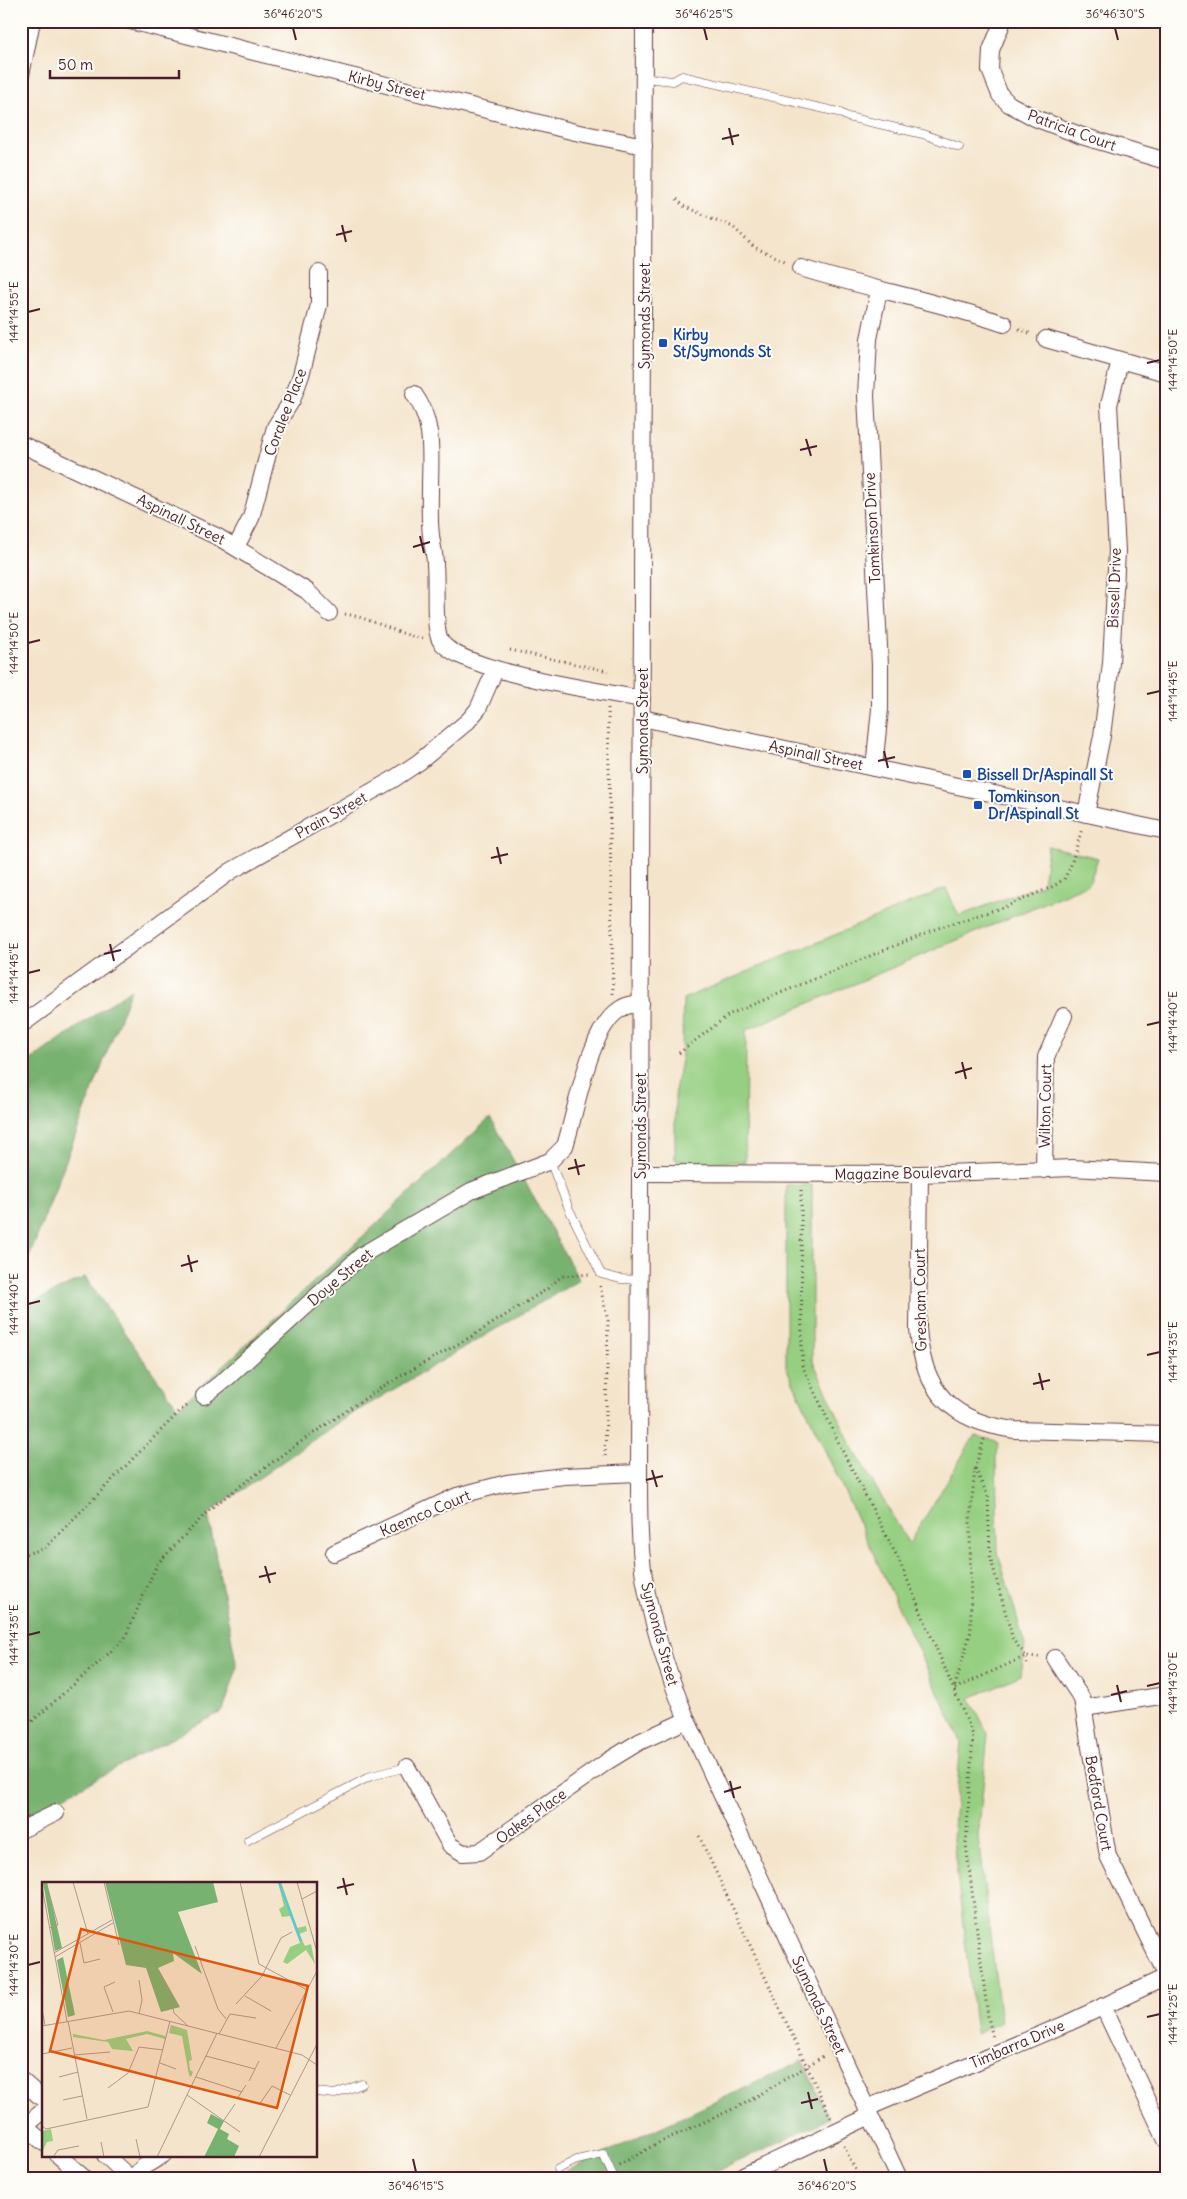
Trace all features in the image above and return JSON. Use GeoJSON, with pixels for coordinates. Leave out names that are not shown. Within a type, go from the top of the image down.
{"type":"FeatureCollection","features":[{"type":"Feature","properties":{"kind":"street"},"geometry":{"type":"LineString","coordinates":[[21,75],[32,21]]}},
{"type":"Feature","properties":{"kind":"street","name":"Kirby Street"},"geometry":{"type":"LineString","coordinates":[[130,21],[575,132],[644,146]]}},
{"type":"Feature","properties":{"kind":"street","name":"Symonds Street"},"geometry":{"type":"LineString","coordinates":[[644,21],[640,1543],[650,1607],[668,1674],[687,1720],[899,2178]]}},
{"type":"Feature","properties":{"kind":"street","name":"Patricia Court"},"geometry":{"type":"LineString","coordinates":[[1002,21],[991,50],[990,70],[1000,94],[1009,104],[1035,118],[1082,136],[1166,161]]}},
{"type":"Feature","properties":{"kind":"street"},"geometry":{"type":"LineString","coordinates":[[801,268],[1004,324]]}},
{"type":"Feature","properties":{"kind":"street","name":"Coralee Place"},"geometry":{"type":"LineString","coordinates":[[236,547],[251,518],[276,427],[292,400],[301,375],[319,305],[319,273]]}},
{"type":"Feature","properties":{"kind":"street","name":"Tomkinson Drive"},"geometry":{"type":"LineString","coordinates":[[874,768],[880,709],[880,665],[866,396],[869,339],[879,290]]}},
{"type":"Feature","properties":{"kind":"street"},"geometry":{"type":"LineString","coordinates":[[1046,339],[1166,374]]}},
{"type":"Feature","properties":{"kind":"street","name":"Bissell Drive"},"geometry":{"type":"LineString","coordinates":[[1086,814],[1102,736],[1111,653],[1117,551],[1109,405],[1120,361]]}},
{"type":"Feature","properties":{"kind":"street"},"geometry":{"type":"LineString","coordinates":[[414,394],[423,406],[430,429],[430,521],[435,564],[437,629],[440,640],[446,648],[459,656],[495,670],[642,699]]}},
{"type":"Feature","properties":{"kind":"street","name":"Aspinall Street"},"geometry":{"type":"LineString","coordinates":[[21,444],[236,547],[307,591],[329,613]]}},
{"type":"Feature","properties":{"kind":"street","name":"Prain Street"},"geometry":{"type":"LineString","coordinates":[[21,1025],[231,871],[392,780],[419,762],[468,721],[478,709],[495,670]]}},
{"type":"Feature","properties":{"kind":"street","name":"Aspinall Street"},"geometry":{"type":"LineString","coordinates":[[642,718],[1166,831]]}},
{"type":"Feature","properties":{"kind":"street"},"geometry":{"type":"LineString","coordinates":[[613,1014],[628,1005],[641,1003]]}},
{"type":"Feature","properties":{"kind":"street","name":"Doye Street"},"geometry":{"type":"LineString","coordinates":[[204,1396],[227,1378],[362,1255],[471,1191],[550,1161],[565,1146],[588,1063],[599,1035],[613,1014]]}},
{"type":"Feature","properties":{"kind":"street","name":"Wilton Court"},"geometry":{"type":"LineString","coordinates":[[1044,1170],[1046,1057],[1064,1016]]}},
{"type":"Feature","properties":{"kind":"street","name":"Magazine Boulevard"},"geometry":{"type":"LineString","coordinates":[[640,1173],[920,1174],[1072,1168],[1166,1173]]}},
{"type":"Feature","properties":{"kind":"street","name":"Gresham Court"},"geometry":{"type":"LineString","coordinates":[[920,1174],[918,1329],[920,1352],[925,1370],[935,1388],[947,1403],[978,1423],[993,1427],[1015,1430],[1166,1434]]}},
{"type":"Feature","properties":{"kind":"street","name":"Kaemco Court"},"geometry":{"type":"LineString","coordinates":[[334,1553],[457,1496],[507,1482],[564,1476],[639,1473]]}},
{"type":"Feature","properties":{"kind":"street","name":"Bedford Court"},"geometry":{"type":"LineString","coordinates":[[1055,1658],[1082,1699],[1108,1856],[1166,1975]]}},
{"type":"Feature","properties":{"kind":"street"},"geometry":{"type":"LineString","coordinates":[[1084,1708],[1166,1695]]}},
{"type":"Feature","properties":{"kind":"street","name":"Oakes Place"},"geometry":{"type":"LineString","coordinates":[[407,1767],[450,1845],[463,1852],[479,1852],[608,1760],[639,1742],[687,1720]]}},
{"type":"Feature","properties":{"kind":"street"},"geometry":{"type":"LineString","coordinates":[[21,1830],[56,1813]]}},
{"type":"Feature","properties":{"kind":"street","name":"Timbarra Drive"},"geometry":{"type":"LineString","coordinates":[[739,2178],[869,2112],[1103,2006],[1166,1975]]}},
{"type":"Feature","properties":{"kind":"street"},"geometry":{"type":"LineString","coordinates":[[1103,2006],[1166,2140]]}},
{"type":"Feature","properties":{"kind":"street"},"geometry":{"type":"LineString","coordinates":[[21,2080],[42,2098]]}},
{"type":"Feature","properties":{"kind":"street"},"geometry":{"type":"LineString","coordinates":[[42,2112],[23,2127],[42,2141]]}},
{"type":"Feature","properties":{"kind":"street"},"geometry":{"type":"LineString","coordinates":[[59,2156],[84,2178]]}},
{"type":"Feature","properties":{"kind":"street"},"geometry":{"type":"LineString","coordinates":[[107,2156],[132,2178],[143,2167],[161,2156]]}},
{"type":"Feature","properties":{"kind":"lane"},"geometry":{"type":"LineString","coordinates":[[645,78],[673,82],[682,76],[838,112],[848,117],[923,134],[959,147]]}},
{"type":"Feature","properties":{"kind":"lane"},"geometry":{"type":"LineString","coordinates":[[550,1161],[569,1209],[601,1274],[620,1279],[640,1280]]}},
{"type":"Feature","properties":{"kind":"lane"},"geometry":{"type":"LineString","coordinates":[[248,1840],[371,1776],[407,1767]]}},
{"type":"Feature","properties":{"kind":"lane"},"geometry":{"type":"LineString","coordinates":[[318,2092],[335,2094],[362,2084]]}},
{"type":"Feature","properties":{"kind":"lane"},"geometry":{"type":"LineString","coordinates":[[558,2169],[577,2160],[603,2154],[612,2174]]}},
{"type":"Feature","properties":{"kind":"path"},"geometry":{"type":"LineString","coordinates":[[677,199],[683,206],[733,227],[754,248],[801,268]]}},
{"type":"Feature","properties":{"kind":"path"},"geometry":{"type":"LineString","coordinates":[[1004,324],[1046,339]]}},
{"type":"Feature","properties":{"kind":"path"},"geometry":{"type":"LineString","coordinates":[[329,613],[348,615],[370,621],[407,636],[440,640]]}},
{"type":"Feature","properties":{"kind":"path"},"geometry":{"type":"LineString","coordinates":[[510,650],[608,671]]}},
{"type":"Feature","properties":{"kind":"path"},"geometry":{"type":"LineString","coordinates":[[608,702],[613,1014]]}},
{"type":"Feature","properties":{"kind":"path"},"geometry":{"type":"LineString","coordinates":[[679,1054],[730,1014],[936,929],[1006,906],[1054,886],[1064,879],[1070,868],[1086,814]]}},
{"type":"Feature","properties":{"kind":"path"},"geometry":{"type":"LineString","coordinates":[[801,1174],[802,1365],[846,1458],[899,1560],[973,1734],[966,1844],[988,2017],[997,2053]]}},
{"type":"Feature","properties":{"kind":"path"},"geometry":{"type":"LineString","coordinates":[[21,1731],[124,1640],[157,1564],[211,1508],[290,1449],[385,1385],[474,1335],[547,1289],[562,1276],[601,1274],[600,1290],[608,1321],[605,1461]]}},
{"type":"Feature","properties":{"kind":"path"},"geometry":{"type":"LineString","coordinates":[[21,1555],[44,1549],[181,1410],[204,1396]]}},
{"type":"Feature","properties":{"kind":"path"},"geometry":{"type":"LineString","coordinates":[[954,1689],[970,1631],[970,1520],[975,1469],[982,1441],[993,1427]]}},
{"type":"Feature","properties":{"kind":"path"},"geometry":{"type":"LineString","coordinates":[[975,1469],[988,1496],[990,1556],[1013,1640],[1026,1656],[1027,1667]]}},
{"type":"Feature","properties":{"kind":"path"},"geometry":{"type":"LineString","coordinates":[[954,1689],[1026,1656],[1055,1658]]}},
{"type":"Feature","properties":{"kind":"path"},"geometry":{"type":"LineString","coordinates":[[699,1836],[832,2120]]}},
{"type":"Feature","properties":{"kind":"path"},"geometry":{"type":"LineString","coordinates":[[612,2174],[660,2142],[744,2104],[839,2047]]}},
{"type":"Feature","properties":{"kind":"path"},"geometry":{"type":"LineString","coordinates":[[843,2144],[859,2178]]}},
{"type":"Feature","properties":{"kind":"green space"},"geometry":{"type":"Polygon","coordinates":[[[1048,846],[1098,858],[1089,884],[746,1030],[745,1162],[678,1161],[675,1159],[675,1091],[682,1055],[683,999],[946,888],[959,916],[1043,884],[1048,846]]]}},
{"type":"Feature","properties":{"kind":"green space"},"geometry":{"type":"Polygon","coordinates":[[[131,989],[21,1279],[21,1067],[131,989]]]}},
{"type":"Feature","properties":{"kind":"green space"},"geometry":{"type":"Polygon","coordinates":[[[490,1118],[579,1280],[340,1421],[208,1514],[237,1668],[223,1711],[21,1819],[21,1308],[85,1277],[178,1408],[490,1118]]]}},
{"type":"Feature","properties":{"kind":"green space"},"geometry":{"type":"Polygon","coordinates":[[[786,1185],[812,1185],[812,1359],[851,1445],[909,1544],[975,1435],[999,1443],[996,1458],[998,1553],[1025,1645],[1021,1675],[970,1698],[988,1734],[978,1838],[1001,2022],[976,2034],[953,1840],[961,1741],[786,1367],[786,1185]]]}},
{"type":"Feature","properties":{"kind":"green space"},"geometry":{"type":"Polygon","coordinates":[[[803,2061],[829,2119],[702,2178],[551,2178],[803,2061]]]}},
{"type":"Feature","properties":{"kind":"place","name":"Kirby St/Symonds St"},"geometry":{"type":"Point","coordinates":[663,343]}},
{"type":"Feature","properties":{"kind":"place","name":"Bissell Dr/Aspinall St"},"geometry":{"type":"Point","coordinates":[967,774]}},
{"type":"Feature","properties":{"kind":"place","name":"Tomkinson Dr/Aspinall St"},"geometry":{"type":"Point","coordinates":[978,805]}}]}
